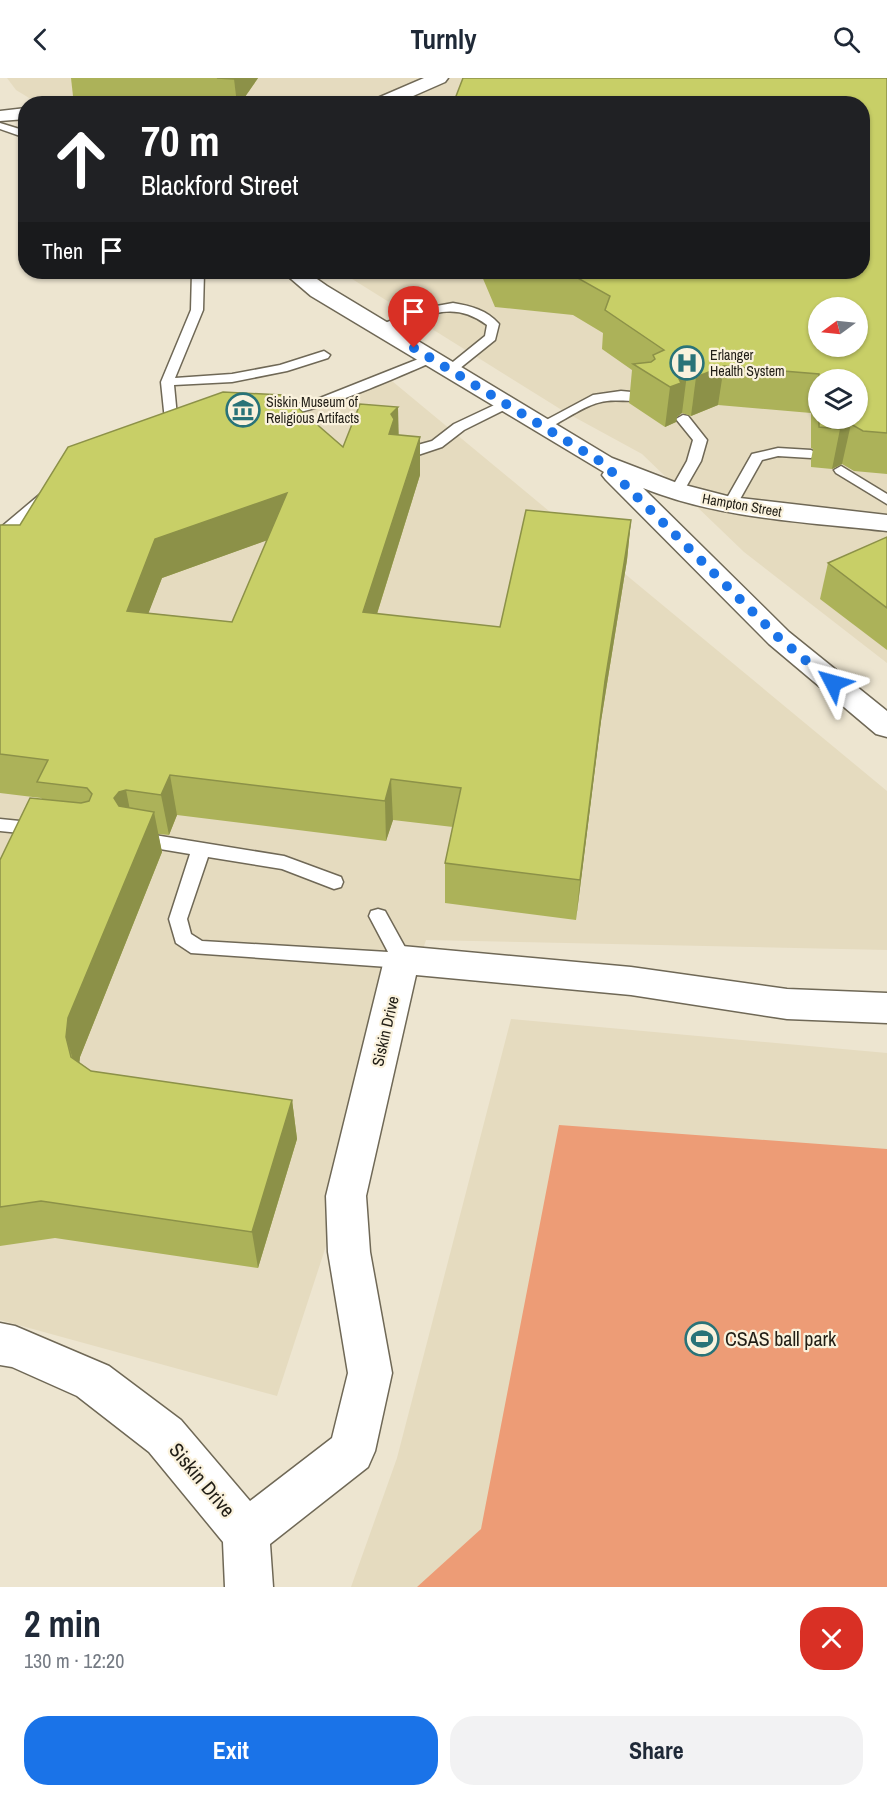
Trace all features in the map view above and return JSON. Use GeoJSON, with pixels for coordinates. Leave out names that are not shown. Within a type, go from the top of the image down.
{"type":"FeatureCollection","features":[{"type":"Feature","properties":{"kind":"street"},"geometry":{"type":"LineString","coordinates":[[397,96],[439,78]]}},
{"type":"Feature","properties":{"kind":"street"},"geometry":{"type":"LineString","coordinates":[[0,116],[18,114]]}},
{"type":"Feature","properties":{"kind":"street"},"geometry":{"type":"LineString","coordinates":[[303,279],[319,291],[603,463],[779,638],[887,727]]}},
{"type":"Feature","properties":{"kind":"street","name":"Hampton Street"},"geometry":{"type":"LineString","coordinates":[[603,463],[677,491],[730,505],[761,511],[887,523]]}},
{"type":"Feature","properties":{"kind":"street"},"geometry":{"type":"LineString","coordinates":[[402,960],[631,981],[788,1004],[887,1008]]}},
{"type":"Feature","properties":{"kind":"street","name":"Siskin Drive"},"geometry":{"type":"LineString","coordinates":[[246,1533],[352,1450],[370,1373],[349,1252],[346,1196],[402,960]]}},
{"type":"Feature","properties":{"kind":"street","name":"Siskin Drive"},"geometry":{"type":"LineString","coordinates":[[0,1344],[15,1347],[93,1382],[165,1436],[246,1533],[249,1587]]}},
{"type":"Feature","properties":{"kind":"lane"},"geometry":{"type":"LineString","coordinates":[[0,126],[18,132]]}},
{"type":"Feature","properties":{"kind":"lane"},"geometry":{"type":"LineString","coordinates":[[189,424],[165,428],[167,382],[197,310],[198,279]]}},
{"type":"Feature","properties":{"kind":"lane"},"geometry":{"type":"LineString","coordinates":[[263,413],[300,413],[313,406],[440,364],[491,337],[493,324],[482,312],[458,305],[427,311],[381,327]]}},
{"type":"Feature","properties":{"kind":"lane"},"geometry":{"type":"LineString","coordinates":[[167,382],[232,378],[282,368],[324,355]]}},
{"type":"Feature","properties":{"kind":"lane"},"geometry":{"type":"LineString","coordinates":[[542,426],[598,398],[621,395],[642,397]]}},
{"type":"Feature","properties":{"kind":"lane"},"geometry":{"type":"LineString","coordinates":[[401,454],[415,452],[437,444],[459,427],[505,404]]}},
{"type":"Feature","properties":{"kind":"lane"},"geometry":{"type":"LineString","coordinates":[[677,491],[694,461],[700,440],[683,419]]}},
{"type":"Feature","properties":{"kind":"lane"},"geometry":{"type":"LineString","coordinates":[[730,505],[756,457],[778,452],[811,454]]}},
{"type":"Feature","properties":{"kind":"lane"},"geometry":{"type":"LineString","coordinates":[[841,470],[887,500]]}},
{"type":"Feature","properties":{"kind":"lane"},"geometry":{"type":"LineString","coordinates":[[0,535],[27,510],[62,484]]}},
{"type":"Feature","properties":{"kind":"lane"},"geometry":{"type":"LineString","coordinates":[[0,825],[56,831]]}},
{"type":"Feature","properties":{"kind":"lane"},"geometry":{"type":"LineString","coordinates":[[135,839],[284,863],[334,882]]}},
{"type":"Feature","properties":{"kind":"lane"},"geometry":{"type":"LineString","coordinates":[[201,850],[178,919],[183,938],[198,948],[402,960]]}},
{"type":"Feature","properties":{"kind":"lane"},"geometry":{"type":"LineString","coordinates":[[378,916],[402,960]]}},
{"type":"Feature","properties":{"kind":"shaded area","name":"Erlanger Health System"},"geometry":{"type":"Polygon","coordinates":[[[7,78],[887,78],[887,663],[744,552],[642,454],[565,412],[352,279],[870,279],[870,96],[26,96],[16,90],[7,78]]]}},
{"type":"Feature","properties":{"kind":"shaded area"},"geometry":{"type":"Polygon","coordinates":[[[392,381],[887,791],[887,950],[426,940],[277,1396],[0,1320],[0,556],[144,446],[392,381]]]}},
{"type":"Feature","properties":{"kind":"shaded area","name":"CSAS ball park"},"geometry":{"type":"Polygon","coordinates":[[[511,1019],[887,1053],[887,1587],[351,1587],[397,1458],[511,1019]]]}},
{"type":"Feature","properties":{"kind":"shaded area","name":"CSAS ball park"},"geometry":{"type":"Polygon","coordinates":[[[559,1125],[887,1149],[887,1587],[417,1587],[481,1529],[559,1125]]]}},
{"type":"Feature","properties":{"kind":"building"},"geometry":{"type":"Polygon","coordinates":[[[463,78],[887,78],[887,433],[860,429],[868,429],[868,369],[808,369],[808,373],[724,366],[696,377],[687,374],[679,379],[681,383],[670,387],[633,364],[651,362],[655,359],[653,355],[664,350],[605,310],[610,296],[580,279],[870,279],[870,96],[456,96],[463,78]]]}},
{"type":"Feature","properties":{"kind":"building"},"geometry":{"type":"Polygon","coordinates":[[[223,392],[283,395],[343,447],[360,404],[398,407],[391,414],[394,419],[389,434],[420,437],[363,612],[500,627],[526,510],[631,520],[605,681],[580,880],[445,863],[461,788],[391,779],[385,801],[170,775],[161,795],[126,790],[119,792],[114,798],[119,806],[154,812],[68,1018],[66,1037],[71,1057],[91,1071],[292,1100],[252,1232],[41,1201],[0,1207],[0,860],[30,798],[81,803],[89,801],[92,794],[87,788],[37,782],[48,760],[0,754],[0,525],[20,525],[68,447],[223,392]],[[287,493],[155,539],[127,611],[232,622],[287,493]]]}},
{"type":"Feature","properties":{"kind":"building"},"geometry":{"type":"Polygon","coordinates":[[[887,537],[887,608],[828,563],[887,537]]]}},
{"type":"Feature","properties":{"kind":"place","name":"Erlanger Health System"},"geometry":{"type":"Point","coordinates":[687,363]}},
{"type":"Feature","properties":{"kind":"place","name":"Siskin Museum of Religious Artifacts"},"geometry":{"type":"Point","coordinates":[243,410]}},
{"type":"Feature","properties":{"kind":"place","name":"CSAS ball park"},"geometry":{"type":"Point","coordinates":[702,1339]}},
{"type":"Feature","properties":{"kind":"route"},"geometry":{"type":"LineString","coordinates":[[414,348],[603,463],[779,638],[833,683]]}}]}
